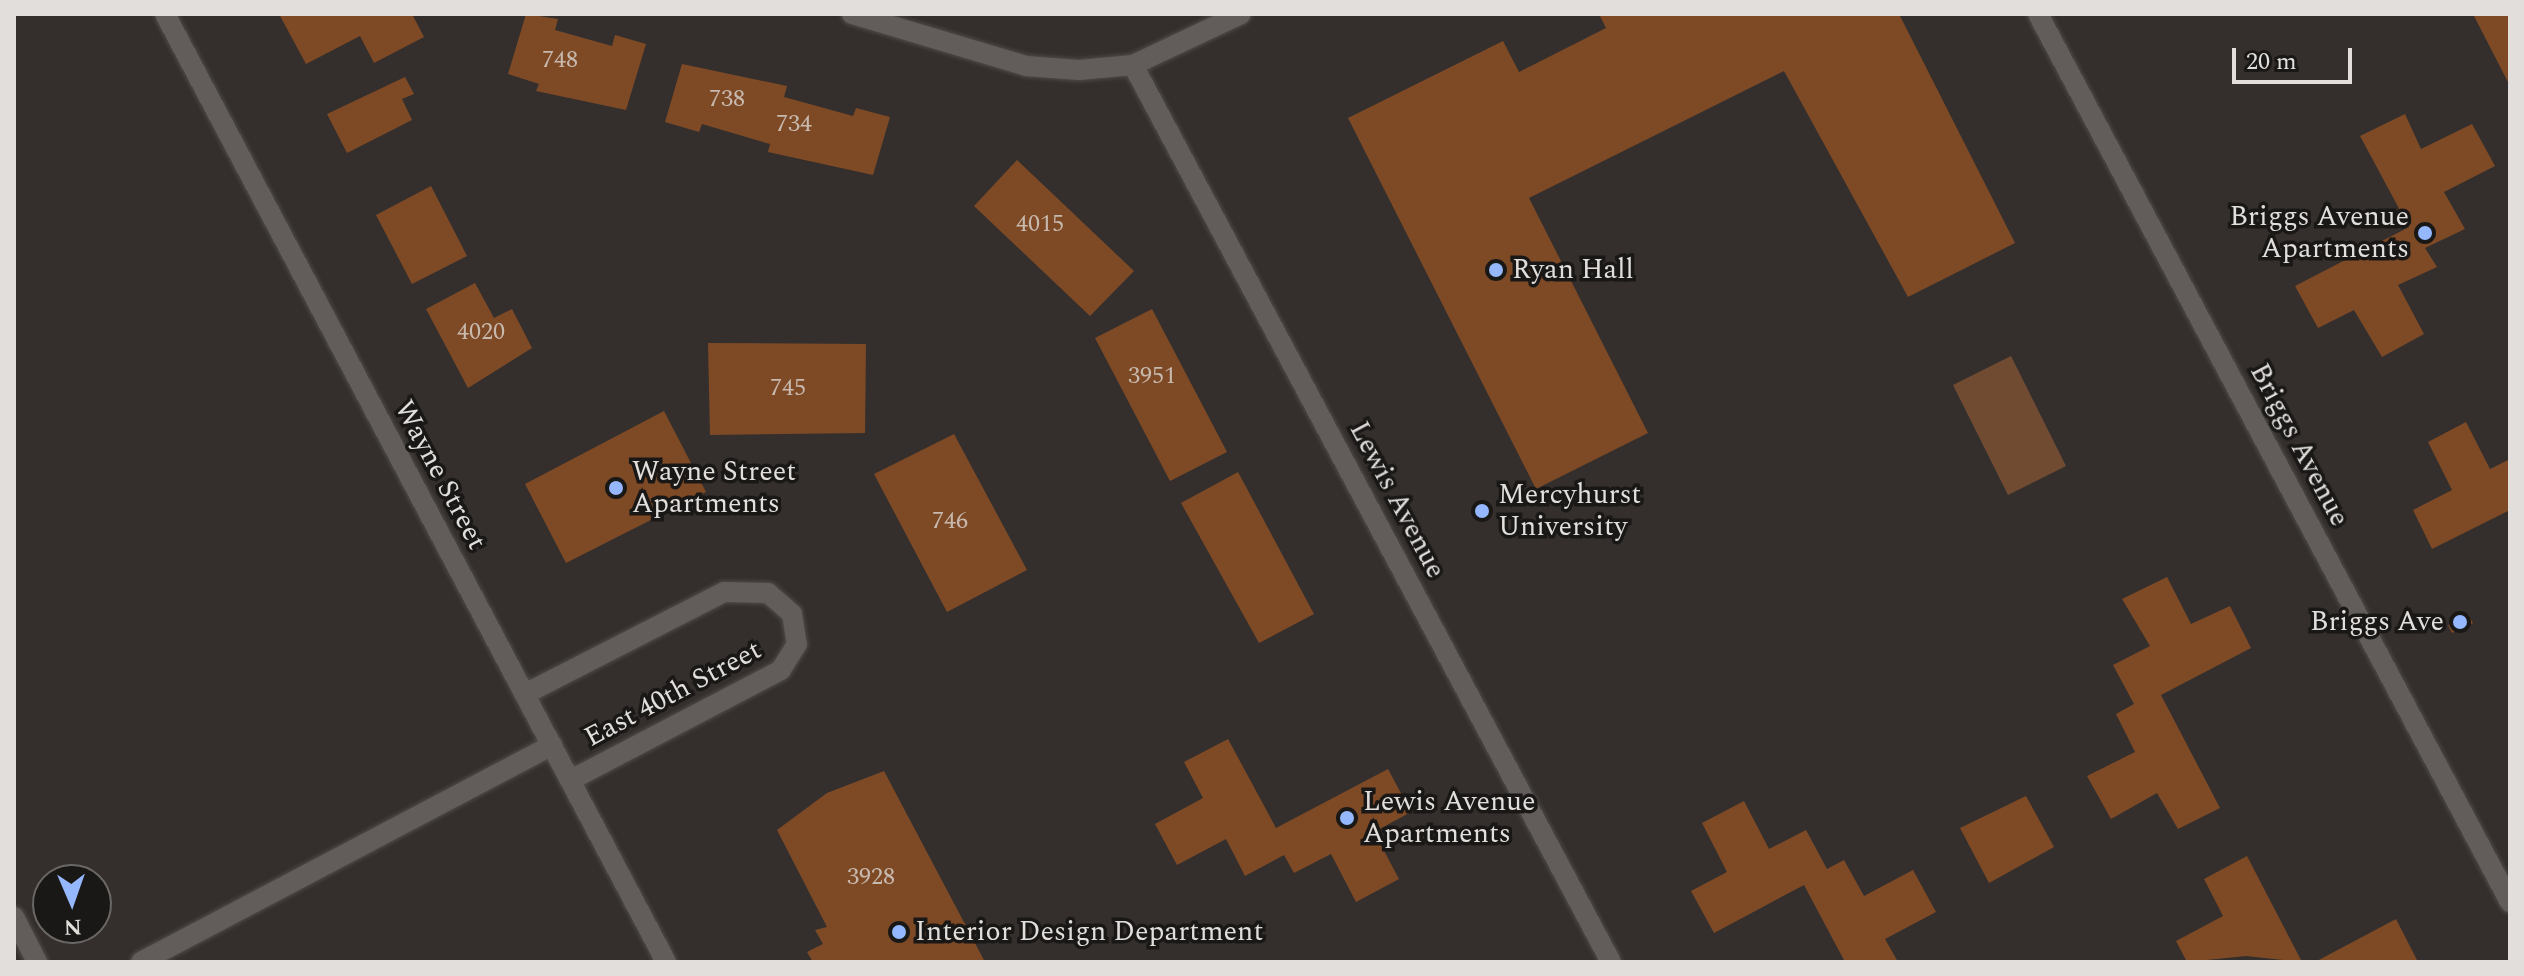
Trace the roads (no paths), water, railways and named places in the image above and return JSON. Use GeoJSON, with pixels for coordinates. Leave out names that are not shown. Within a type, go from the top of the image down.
{"type":"FeatureCollection","features":[{"type":"Feature","properties":{"kind":"street","name":"Wayne Street"},"geometry":{"type":"LineString","coordinates":[[165,14],[666,962]]}},
{"type":"Feature","properties":{"kind":"street"},"geometry":{"type":"LineString","coordinates":[[852,14],[1026,66],[1133,65],[1241,14]]}},
{"type":"Feature","properties":{"kind":"street","name":"Briggs Avenue"},"geometry":{"type":"LineString","coordinates":[[2038,14],[2510,902]]}},
{"type":"Feature","properties":{"kind":"street","name":"Lewis Avenue"},"geometry":{"type":"LineString","coordinates":[[1133,65],[1611,962]]}},
{"type":"Feature","properties":{"kind":"street","name":"East 40th Street"},"geometry":{"type":"LineString","coordinates":[[525,694],[724,592],[768,593],[792,614],[797,644],[781,670],[571,780]]}},
{"type":"Feature","properties":{"kind":"street","name":"East 40th Street"},"geometry":{"type":"LineString","coordinates":[[141,962],[552,745]]}},
{"type":"Feature","properties":{"kind":"street"},"geometry":{"type":"LineString","coordinates":[[14,917],[37,962]]}},
{"type":"Feature","properties":{"kind":"place","name":"Briggs Avenue Apartments"},"geometry":{"type":"Point","coordinates":[2425,233]}},
{"type":"Feature","properties":{"kind":"place","name":"Ryan Hall"},"geometry":{"type":"Point","coordinates":[1496,270]}},
{"type":"Feature","properties":{"kind":"place","name":"Wayne Street Apartments"},"geometry":{"type":"Point","coordinates":[616,488]}},
{"type":"Feature","properties":{"kind":"place","name":"Mercyhurst University"},"geometry":{"type":"Point","coordinates":[1482,511]}},
{"type":"Feature","properties":{"kind":"place","name":"Briggs Ave"},"geometry":{"type":"Point","coordinates":[2460,622]}},
{"type":"Feature","properties":{"kind":"place","name":"Lewis Avenue Apartments"},"geometry":{"type":"Point","coordinates":[1347,818]}},
{"type":"Feature","properties":{"kind":"place","name":"Interior Design Department"},"geometry":{"type":"Point","coordinates":[899,932]}}]}
